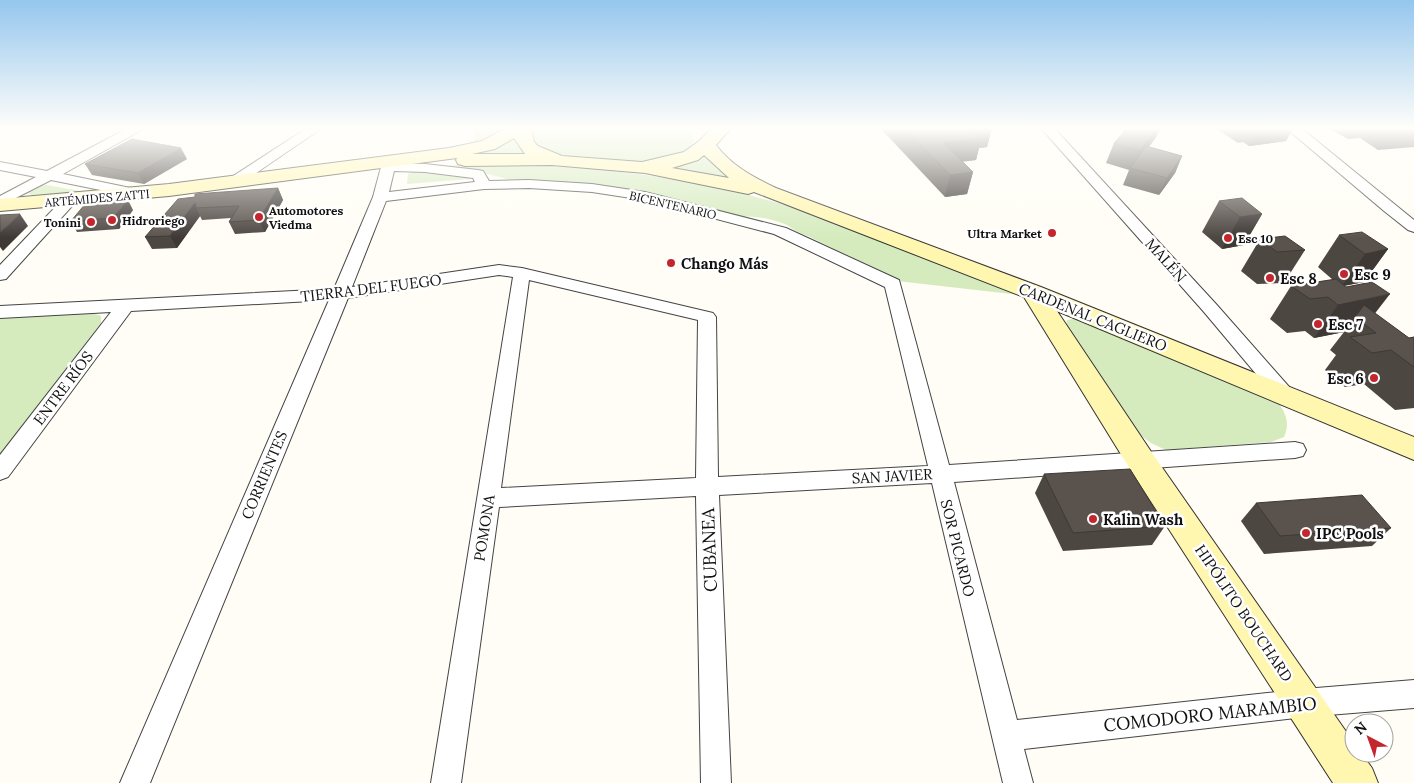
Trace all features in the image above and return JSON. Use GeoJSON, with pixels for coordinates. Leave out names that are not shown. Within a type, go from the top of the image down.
{"type":"FeatureCollection","features":[{"type":"Feature","properties":{"kind":"main road","name":"ARTÉMIDES ZATTI"},"geometry":{"type":"LineString","coordinates":[[0,203],[68,202],[232,183],[367,165]]}},
{"type":"Feature","properties":{"kind":"main road","name":"ARTÉMIDES ZATTI"},"geometry":{"type":"LineString","coordinates":[[342,168],[355,170],[419,165]]}},
{"type":"Feature","properties":{"kind":"main road"},"geometry":{"type":"LineString","coordinates":[[601,165],[642,168],[661,165]]}},
{"type":"Feature","properties":{"kind":"main road","name":"CARDENAL CAGLIERO"},"geometry":{"type":"LineString","coordinates":[[722,165],[728,170],[770,192],[1034,292],[1414,449]]}},
{"type":"Feature","properties":{"kind":"main road","name":"CARDENAL CAGLIERO"},"geometry":{"type":"LineString","coordinates":[[642,168],[770,192]]}},
{"type":"Feature","properties":{"kind":"main road","name":"HIPÓLITO BOUCHARD"},"geometry":{"type":"LineString","coordinates":[[1034,292],[1141,461],[1357,783]]}},
{"type":"Feature","properties":{"kind":"street"},"geometry":{"type":"LineString","coordinates":[[0,203],[70,165]]}},
{"type":"Feature","properties":{"kind":"street"},"geometry":{"type":"LineString","coordinates":[[232,183],[260,165]]}},
{"type":"Feature","properties":{"kind":"street","name":"MALÉN"},"geometry":{"type":"LineString","coordinates":[[1080,165],[1210,308],[1284,394]]}},
{"type":"Feature","properties":{"kind":"street"},"geometry":{"type":"LineString","coordinates":[[1338,165],[1414,227]]}},
{"type":"Feature","properties":{"kind":"street"},"geometry":{"type":"LineString","coordinates":[[0,166],[140,194]]}},
{"type":"Feature","properties":{"kind":"street"},"geometry":{"type":"LineString","coordinates":[[388,167],[425,168],[478,174],[484,185]]}},
{"type":"Feature","properties":{"kind":"street","name":"CORRIENTES"},"geometry":{"type":"LineString","coordinates":[[135,783],[341,294],[380,196],[388,167]]}},
{"type":"Feature","properties":{"kind":"street","name":"BICENTENARIO"},"geometry":{"type":"LineString","coordinates":[[380,196],[484,185],[529,184],[592,188],[645,196],[780,231],[893,284]]}},
{"type":"Feature","properties":{"kind":"street"},"geometry":{"type":"LineString","coordinates":[[0,275],[68,202]]}},
{"type":"Feature","properties":{"kind":"street","name":"TIERRA DEL FUEGO"},"geometry":{"type":"LineString","coordinates":[[0,312],[341,294],[499,270],[522,273],[707,318]]}},
{"type":"Feature","properties":{"kind":"street","name":"POMONA"},"geometry":{"type":"LineString","coordinates":[[446,783],[522,273]]}},
{"type":"Feature","properties":{"kind":"street","name":"SOR PICARDO"},"geometry":{"type":"LineString","coordinates":[[893,284],[939,474],[1018,783]]}},
{"type":"Feature","properties":{"kind":"street","name":"ENTRE RÍOS"},"geometry":{"type":"LineString","coordinates":[[0,471],[126,306]]}},
{"type":"Feature","properties":{"kind":"street","name":"CUBANEA"},"geometry":{"type":"LineString","coordinates":[[707,318],[707,486],[716,783]]}},
{"type":"Feature","properties":{"kind":"street","name":"SAN JAVIER"},"geometry":{"type":"LineString","coordinates":[[489,498],[939,474],[1295,450]]}},
{"type":"Feature","properties":{"kind":"street","name":"COMODORO MARAMBIO"},"geometry":{"type":"LineString","coordinates":[[1006,736],[1304,703],[1414,694]]}},
{"type":"Feature","properties":{"kind":"green space"},"geometry":{"type":"Polygon","coordinates":[[[496,165],[592,169],[669,179],[746,194],[844,225],[1021,295],[897,281],[799,233],[787,225],[768,219],[749,216],[736,217],[591,186],[507,179],[480,172],[442,166],[496,165]]]}},
{"type":"Feature","properties":{"kind":"green space"},"geometry":{"type":"Polygon","coordinates":[[[672,165],[713,165],[717,169],[740,181],[665,167],[672,165]]]}},
{"type":"Feature","properties":{"kind":"green space"},"geometry":{"type":"Polygon","coordinates":[[[416,171],[472,176],[469,179],[407,184],[408,174],[416,171]]]}},
{"type":"Feature","properties":{"kind":"green space"},"geometry":{"type":"Polygon","coordinates":[[[41,185],[80,191],[75,194],[31,195],[26,192],[41,185]]]}},
{"type":"Feature","properties":{"kind":"green space"},"geometry":{"type":"Polygon","coordinates":[[[92,313],[101,316],[101,324],[0,454],[0,318],[92,313]]]}},
{"type":"Feature","properties":{"kind":"green space"},"geometry":{"type":"Polygon","coordinates":[[[1073,319],[1085,322],[1279,403],[1286,419],[1287,427],[1284,437],[1271,442],[1166,450],[1151,443],[1139,434],[1066,326],[1067,320],[1073,319]]]}},
{"type":"Feature","properties":{"kind":"building"},"geometry":{"type":"Polygon","coordinates":[[[88,165],[153,165],[138,173],[88,165]]]}},
{"type":"Feature","properties":{"kind":"building"},"geometry":{"type":"Polygon","coordinates":[[[940,165],[965,165],[973,172],[950,175],[940,165]]]}},
{"type":"Feature","properties":{"kind":"building"},"geometry":{"type":"Polygon","coordinates":[[[1133,165],[1176,165],[1167,178],[1130,168],[1133,165]]]}},
{"type":"Feature","properties":{"kind":"building"},"geometry":{"type":"Polygon","coordinates":[[[278,188],[259,220],[229,222],[239,206],[196,208],[195,203],[170,236],[145,237],[178,199],[195,197],[195,194],[278,188]]]}},
{"type":"Feature","properties":{"kind":"building"},"geometry":{"type":"Polygon","coordinates":[[[1242,198],[1262,214],[1240,217],[1219,201],[1242,198]]]}},
{"type":"Feature","properties":{"kind":"building"},"geometry":{"type":"Polygon","coordinates":[[[128,200],[113,218],[71,221],[86,203],[128,200]]]}},
{"type":"Feature","properties":{"kind":"building"},"geometry":{"type":"Polygon","coordinates":[[[20,214],[0,233],[0,215],[20,214]]]}},
{"type":"Feature","properties":{"kind":"building"},"geometry":{"type":"Polygon","coordinates":[[[1362,232],[1388,249],[1365,254],[1339,235],[1362,232]]]}},
{"type":"Feature","properties":{"kind":"building"},"geometry":{"type":"Polygon","coordinates":[[[1285,236],[1305,250],[1277,252],[1260,239],[1285,236]]]}},
{"type":"Feature","properties":{"kind":"building"},"geometry":{"type":"Polygon","coordinates":[[[1336,279],[1346,287],[1372,282],[1390,294],[1338,305],[1328,297],[1310,299],[1291,286],[1336,279]]]}},
{"type":"Feature","properties":{"kind":"building"},"geometry":{"type":"Polygon","coordinates":[[[1364,305],[1409,338],[1414,337],[1414,367],[1391,350],[1372,353],[1350,337],[1376,333],[1355,317],[1364,305]]]}},
{"type":"Feature","properties":{"kind":"building"},"geometry":{"type":"Polygon","coordinates":[[[1130,469],[1165,526],[1073,533],[1044,474],[1130,469]]]}},
{"type":"Feature","properties":{"kind":"building"},"geometry":{"type":"Polygon","coordinates":[[[1362,495],[1391,528],[1280,536],[1256,503],[1362,495]]]}},
{"type":"Feature","properties":{"kind":"place","name":"Automotores Viedma"},"geometry":{"type":"Point","coordinates":[259,217]}},
{"type":"Feature","properties":{"kind":"place","name":"Hidroriego"},"geometry":{"type":"Point","coordinates":[112,220]}},
{"type":"Feature","properties":{"kind":"place","name":"Tonini"},"geometry":{"type":"Point","coordinates":[91,222]}},
{"type":"Feature","properties":{"kind":"place","name":"Ultra Market"},"geometry":{"type":"Point","coordinates":[1052,233]}},
{"type":"Feature","properties":{"kind":"place","name":"Esc 10"},"geometry":{"type":"Point","coordinates":[1228,238]}},
{"type":"Feature","properties":{"kind":"place","name":"Chango Más"},"geometry":{"type":"Point","coordinates":[671,263]}},
{"type":"Feature","properties":{"kind":"place","name":"Esc 9"},"geometry":{"type":"Point","coordinates":[1344,274]}},
{"type":"Feature","properties":{"kind":"place","name":"Esc 8"},"geometry":{"type":"Point","coordinates":[1270,278]}},
{"type":"Feature","properties":{"kind":"place","name":"Esc 7"},"geometry":{"type":"Point","coordinates":[1318,324]}},
{"type":"Feature","properties":{"kind":"place","name":"Esc 6"},"geometry":{"type":"Point","coordinates":[1374,378]}},
{"type":"Feature","properties":{"kind":"place","name":"Kalin Wash"},"geometry":{"type":"Point","coordinates":[1093,519]}},
{"type":"Feature","properties":{"kind":"place","name":"IPC Pools"},"geometry":{"type":"Point","coordinates":[1306,533]}}]}
